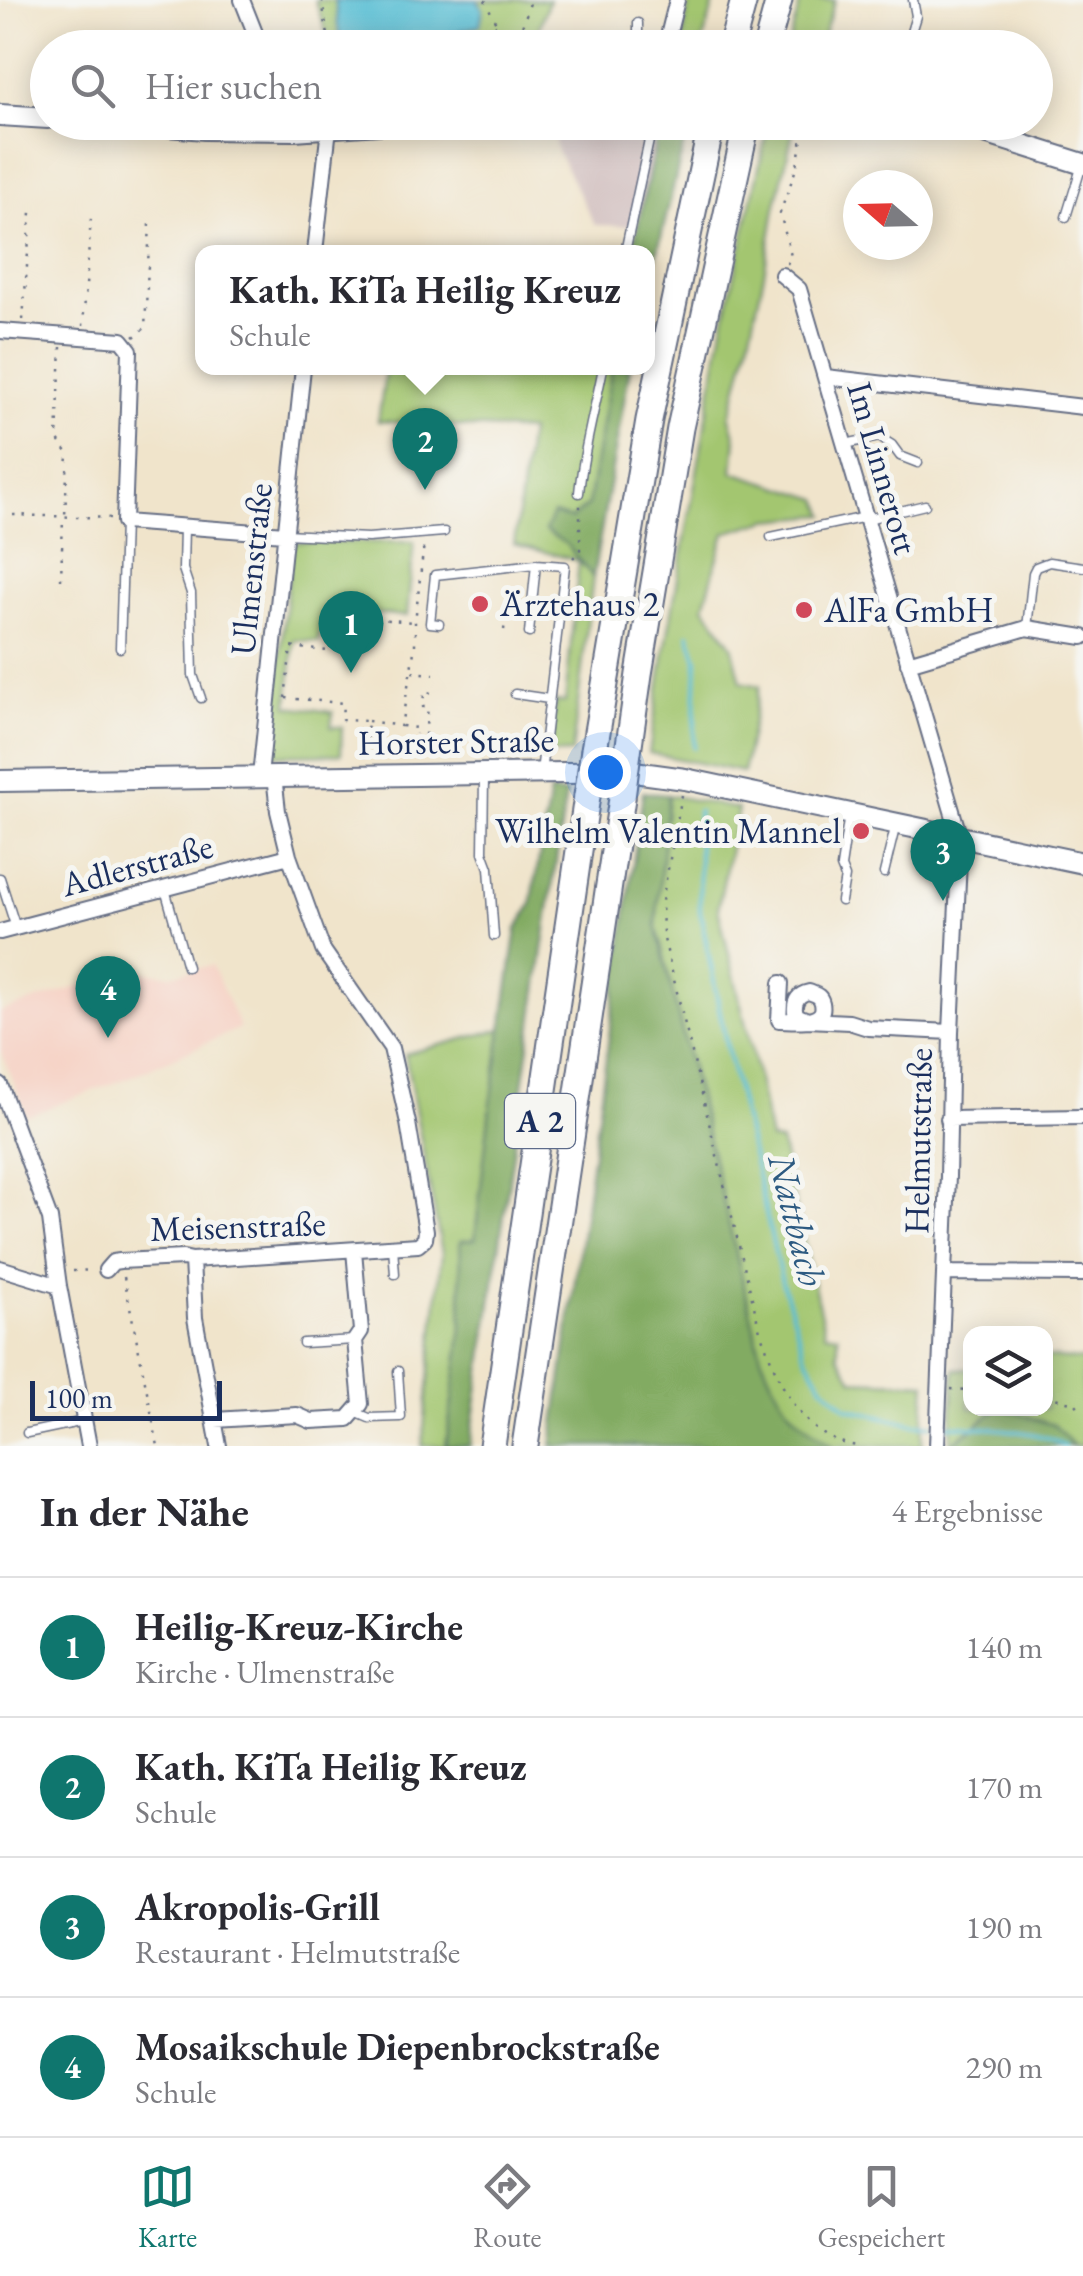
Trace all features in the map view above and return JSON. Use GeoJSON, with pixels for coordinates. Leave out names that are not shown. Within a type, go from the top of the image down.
{"type":"FeatureCollection","features":[{"type":"Feature","properties":{"kind":"highway"},"geometry":{"type":"LineString","coordinates":[[736,30],[744,0]]}},
{"type":"Feature","properties":{"kind":"highway"},"geometry":{"type":"LineString","coordinates":[[771,30],[779,0]]}},
{"type":"Feature","properties":{"kind":"highway","name":"A 2"},"geometry":{"type":"LineString","coordinates":[[492,1446],[594,750],[648,420],[708,140]]}},
{"type":"Feature","properties":{"kind":"highway","name":"A 2"},"geometry":{"type":"LineString","coordinates":[[526,1446],[639,674],[680,428],[743,140]]}},
{"type":"Feature","properties":{"kind":"main road"},"geometry":{"type":"LineString","coordinates":[[0,115],[30,117]]}},
{"type":"Feature","properties":{"kind":"main road"},"geometry":{"type":"LineString","coordinates":[[1007,140],[1083,164]]}},
{"type":"Feature","properties":{"kind":"main road","name":"Horster Straße"},"geometry":{"type":"LineString","coordinates":[[0,781],[634,772],[685,779],[1083,863]]}},
{"type":"Feature","properties":{"kind":"street"},"geometry":{"type":"LineString","coordinates":[[242,0],[254,30]]}},
{"type":"Feature","properties":{"kind":"street"},"geometry":{"type":"LineString","coordinates":[[670,30],[677,0]]}},
{"type":"Feature","properties":{"kind":"street"},"geometry":{"type":"LineString","coordinates":[[317,245],[328,140]]}},
{"type":"Feature","properties":{"kind":"street","name":"Im Linnerott"},"geometry":{"type":"LineString","coordinates":[[782,275],[799,289],[960,838]]}},
{"type":"Feature","properties":{"kind":"street"},"geometry":{"type":"LineString","coordinates":[[0,331],[122,340],[130,350],[124,520],[285,534]]}},
{"type":"Feature","properties":{"kind":"street","name":"Ulmenstraße"},"geometry":{"type":"LineString","coordinates":[[302,375],[285,534],[267,776],[289,856],[323,950],[391,1048],[426,1231],[423,1242]]}},
{"type":"Feature","properties":{"kind":"street"},"geometry":{"type":"LineString","coordinates":[[826,377],[1083,408]]}},
{"type":"Feature","properties":{"kind":"street"},"geometry":{"type":"LineString","coordinates":[[908,662],[1027,628],[1083,637]]}},
{"type":"Feature","properties":{"kind":"street","name":"Helmutstraße"},"geometry":{"type":"LineString","coordinates":[[938,1439],[960,838]]}},
{"type":"Feature","properties":{"kind":"street","name":"Adlerstraße"},"geometry":{"type":"LineString","coordinates":[[0,932],[289,856]]}},
{"type":"Feature","properties":{"kind":"street"},"geometry":{"type":"LineString","coordinates":[[781,983],[779,1020],[950,1032]]}},
{"type":"Feature","properties":{"kind":"street"},"geometry":{"type":"LineString","coordinates":[[0,1085],[50,1218],[88,1446]]}},
{"type":"Feature","properties":{"kind":"street"},"geometry":{"type":"LineString","coordinates":[[948,1119],[1083,1117]]}},
{"type":"Feature","properties":{"kind":"street","name":"Meisenstraße"},"geometry":{"type":"LineString","coordinates":[[106,1270],[120,1260],[192,1260],[423,1242]]}},
{"type":"Feature","properties":{"kind":"street"},"geometry":{"type":"LineString","coordinates":[[215,1420],[297,1415],[311,1421],[348,1419],[362,1404],[354,1250]]}},
{"type":"Feature","properties":{"kind":"street"},"geometry":{"type":"LineString","coordinates":[[192,1260],[195,1318],[219,1446]]}},
{"type":"Feature","properties":{"kind":"street"},"geometry":{"type":"LineString","coordinates":[[0,1268],[58,1279]]}},
{"type":"Feature","properties":{"kind":"street"},"geometry":{"type":"LineString","coordinates":[[944,1273],[1083,1274]]}},
{"type":"Feature","properties":{"kind":"lane"},"geometry":{"type":"LineString","coordinates":[[912,30],[916,16],[913,0]]}},
{"type":"Feature","properties":{"kind":"lane"},"geometry":{"type":"LineString","coordinates":[[638,23],[638,30]]}},
{"type":"Feature","properties":{"kind":"lane"},"geometry":{"type":"LineString","coordinates":[[627,245],[649,140]]}},
{"type":"Feature","properties":{"kind":"lane"},"geometry":{"type":"LineString","coordinates":[[1066,217],[1083,164]]}},
{"type":"Feature","properties":{"kind":"lane"},"geometry":{"type":"LineString","coordinates":[[579,494],[581,467],[602,375]]}},
{"type":"Feature","properties":{"kind":"lane"},"geometry":{"type":"LineString","coordinates":[[845,444],[879,437],[900,456],[918,463]]}},
{"type":"Feature","properties":{"kind":"lane"},"geometry":{"type":"LineString","coordinates":[[771,537],[925,505]]}},
{"type":"Feature","properties":{"kind":"lane"},"geometry":{"type":"LineString","coordinates":[[120,648],[124,520]]}},
{"type":"Feature","properties":{"kind":"lane"},"geometry":{"type":"LineString","coordinates":[[184,527],[182,568],[191,593],[193,674],[200,698]]}},
{"type":"Feature","properties":{"kind":"lane"},"geometry":{"type":"LineString","coordinates":[[285,534],[368,538],[444,532]]}},
{"type":"Feature","properties":{"kind":"lane"},"geometry":{"type":"LineString","coordinates":[[1027,628],[1036,567],[1048,562],[1083,566]]}},
{"type":"Feature","properties":{"kind":"lane"},"geometry":{"type":"LineString","coordinates":[[529,632],[536,564]]}},
{"type":"Feature","properties":{"kind":"lane"},"geometry":{"type":"LineString","coordinates":[[439,624],[430,623],[436,575],[536,564],[565,566],[541,773]]}},
{"type":"Feature","properties":{"kind":"lane"},"geometry":{"type":"LineString","coordinates":[[514,694],[549,699]]}},
{"type":"Feature","properties":{"kind":"lane"},"geometry":{"type":"LineString","coordinates":[[484,774],[483,852],[490,868],[494,936]]}},
{"type":"Feature","properties":{"kind":"lane"},"geometry":{"type":"LineString","coordinates":[[841,901],[845,877],[841,867],[849,814]]}},
{"type":"Feature","properties":{"kind":"lane"},"geometry":{"type":"LineString","coordinates":[[884,873],[896,824]]}},
{"type":"Feature","properties":{"kind":"lane"},"geometry":{"type":"LineString","coordinates":[[0,878],[16,928]]}},
{"type":"Feature","properties":{"kind":"lane"},"geometry":{"type":"LineString","coordinates":[[165,888],[187,967]]}},
{"type":"Feature","properties":{"kind":"lane"},"geometry":{"type":"LineString","coordinates":[[393,1247],[395,1274]]}},
{"type":"Feature","properties":{"kind":"lane"},"geometry":{"type":"LineString","coordinates":[[303,1343],[356,1340]]}},
{"type":"Feature","properties":{"kind":"lane"},"geometry":{"type":"LineString","coordinates":[[354,1412],[369,1418],[401,1416],[398,1371]]}},
{"type":"Feature","properties":{"kind":"lane"},"geometry":{"type":"LineString","coordinates":[[27,1433],[84,1421]]}},
{"type":"Feature","properties":{"kind":"path"},"geometry":{"type":"LineString","coordinates":[[322,0],[327,30]]}},
{"type":"Feature","properties":{"kind":"path"},"geometry":{"type":"LineString","coordinates":[[485,0],[498,30]]}},
{"type":"Feature","properties":{"kind":"path"},"geometry":{"type":"LineString","coordinates":[[513,30],[522,27],[530,0]]}},
{"type":"Feature","properties":{"kind":"path"},"geometry":{"type":"LineString","coordinates":[[478,30],[496,25]]}},
{"type":"Feature","properties":{"kind":"path"},"geometry":{"type":"LineString","coordinates":[[782,275],[791,256],[780,213],[802,140]]}},
{"type":"Feature","properties":{"kind":"path"},"geometry":{"type":"LineString","coordinates":[[22,332],[31,212]]}},
{"type":"Feature","properties":{"kind":"path"},"geometry":{"type":"LineString","coordinates":[[82,337],[90,218]]}},
{"type":"Feature","properties":{"kind":"path"},"geometry":{"type":"LineString","coordinates":[[126,344],[145,328],[150,223]]}},
{"type":"Feature","properties":{"kind":"path"},"geometry":{"type":"LineString","coordinates":[[61,336],[57,439],[68,453],[61,580]]}},
{"type":"Feature","properties":{"kind":"path"},"geometry":{"type":"LineString","coordinates":[[565,566],[580,550],[579,494]]}},
{"type":"Feature","properties":{"kind":"path"},"geometry":{"type":"LineString","coordinates":[[14,515],[124,520]]}},
{"type":"Feature","properties":{"kind":"path"},"geometry":{"type":"LineString","coordinates":[[401,726],[412,672],[424,534]]}},
{"type":"Feature","properties":{"kind":"path"},"geometry":{"type":"LineString","coordinates":[[415,622],[333,615],[328,650],[291,647],[285,698],[343,703],[342,720],[417,728],[416,734]]}},
{"type":"Feature","properties":{"kind":"path"},"geometry":{"type":"LineString","coordinates":[[504,630],[505,622]]}},
{"type":"Feature","properties":{"kind":"path"},"geometry":{"type":"LineString","coordinates":[[412,672],[434,674]]}},
{"type":"Feature","properties":{"kind":"path"},"geometry":{"type":"LineString","coordinates":[[425,735],[428,707],[423,707],[424,693],[429,694],[433,685]]}},
{"type":"Feature","properties":{"kind":"path"},"geometry":{"type":"LineString","coordinates":[[364,774],[368,721]]}},
{"type":"Feature","properties":{"kind":"path"},"geometry":{"type":"LineString","coordinates":[[685,779],[662,901],[663,935],[760,1331],[793,1405],[812,1426],[830,1438],[859,1446]]}},
{"type":"Feature","properties":{"kind":"path"},"geometry":{"type":"LineString","coordinates":[[120,1260],[158,1446]]}},
{"type":"Feature","properties":{"kind":"path","name":"Meisenstraße"},"geometry":{"type":"LineString","coordinates":[[58,1279],[106,1270]]}},
{"type":"Feature","properties":{"kind":"path"},"geometry":{"type":"LineString","coordinates":[[940,1388],[963,1390]]}},
{"type":"Feature","properties":{"kind":"path"},"geometry":{"type":"LineString","coordinates":[[1053,1398],[1075,1403],[1083,1412]]}},
{"type":"Feature","properties":{"kind":"shaded area"},"geometry":{"type":"Polygon","coordinates":[[[555,140],[656,140],[636,226],[595,225],[555,140]]]}},
{"type":"Feature","properties":{"kind":"shaded area"},"geometry":{"type":"Polygon","coordinates":[[[212,965],[240,1028],[130,1077],[27,1116],[0,1049],[0,1012],[131,970],[171,975],[212,965]]]}},
{"type":"Feature","properties":{"kind":"green space"},"geometry":{"type":"Polygon","coordinates":[[[315,0],[549,0],[538,30],[325,30],[315,0]]]}},
{"type":"Feature","properties":{"kind":"green space"},"geometry":{"type":"Polygon","coordinates":[[[689,0],[715,0],[706,30],[685,30],[689,0]]]}},
{"type":"Feature","properties":{"kind":"green space"},"geometry":{"type":"Polygon","coordinates":[[[801,0],[835,0],[825,30],[793,30],[801,0]]]}},
{"type":"Feature","properties":{"kind":"green space"},"geometry":{"type":"Polygon","coordinates":[[[656,140],[685,140],[655,262],[655,245],[634,245],[656,140]]]}},
{"type":"Feature","properties":{"kind":"green space"},"geometry":{"type":"Polygon","coordinates":[[[765,140],[791,140],[730,417],[736,439],[733,472],[819,499],[826,515],[768,520],[725,533],[704,606],[732,645],[741,682],[760,686],[743,772],[649,753],[723,326],[765,140]]]}},
{"type":"Feature","properties":{"kind":"green space"},"geometry":{"type":"Polygon","coordinates":[[[385,375],[611,375],[588,505],[571,519],[566,544],[593,577],[572,753],[551,754],[555,702],[565,702],[579,561],[514,544],[529,431],[378,421],[385,375]]]}},
{"type":"Feature","properties":{"kind":"green space"},"geometry":{"type":"Polygon","coordinates":[[[611,375],[629,375],[593,577],[566,544],[545,531],[553,514],[571,519],[588,505],[611,375]]]}},
{"type":"Feature","properties":{"kind":"green space"},"geometry":{"type":"Polygon","coordinates":[[[292,542],[414,542],[407,616],[324,610],[318,642],[294,640],[288,706],[333,712],[331,727],[342,727],[341,754],[270,755],[292,542]]]}},
{"type":"Feature","properties":{"kind":"green space"},"geometry":{"type":"Polygon","coordinates":[[[550,792],[566,794],[470,1446],[446,1446],[462,1327],[460,1241],[475,1239],[517,929],[531,906],[550,792]]]}},
{"type":"Feature","properties":{"kind":"green space"},"geometry":{"type":"Polygon","coordinates":[[[643,792],[668,795],[656,925],[761,1356],[788,1408],[833,1446],[552,1446],[643,792]]]}},
{"type":"Feature","properties":{"kind":"green space"},"geometry":{"type":"Polygon","coordinates":[[[668,795],[738,809],[718,908],[770,1140],[781,1142],[825,1333],[838,1335],[838,1355],[853,1380],[926,1383],[922,1446],[833,1446],[801,1424],[777,1394],[761,1356],[656,924],[668,795]]]}},
{"type":"Feature","properties":{"kind":"green space"},"geometry":{"type":"Polygon","coordinates":[[[502,1029],[475,1239],[461,1242],[462,1327],[446,1446],[422,1446],[442,1253],[405,1054],[502,1029]]]}},
{"type":"Feature","properties":{"kind":"green space"},"geometry":{"type":"Polygon","coordinates":[[[1053,1358],[1083,1360],[1083,1446],[1074,1446],[1054,1425],[1026,1416],[1053,1416],[1053,1358]]]}},
{"type":"Feature","properties":{"kind":"green space"},"geometry":{"type":"Polygon","coordinates":[[[955,1369],[963,1369],[963,1416],[988,1416],[950,1445],[955,1369]]]}},
{"type":"Feature","properties":{"kind":"green space"},"geometry":{"type":"Polygon","coordinates":[[[988,1416],[1026,1416],[1054,1425],[1074,1446],[950,1446],[988,1416]]]}},
{"type":"Feature","properties":{"kind":"water"},"geometry":{"type":"Polygon","coordinates":[[[335,0],[477,0],[483,9],[480,25],[463,30],[338,30],[335,0]]]}},
{"type":"Feature","properties":{"kind":"waterway","name":"Nattbach"},"geometry":{"type":"LineString","coordinates":[[689,634],[697,659],[694,748]]}},
{"type":"Feature","properties":{"kind":"waterway","name":"Nattbach"},"geometry":{"type":"LineString","coordinates":[[698,811],[700,911],[726,1043],[782,1282],[804,1352],[823,1386],[847,1408],[932,1425]]}},
{"type":"Feature","properties":{"kind":"waterway","name":"Nattbach"},"geometry":{"type":"LineString","coordinates":[[942,1425],[1024,1432],[1064,1446]]}},
{"type":"Feature","properties":{"kind":"place","name":"Kath. KiTa Heilig Kreuz"},"geometry":{"type":"Point","coordinates":[425,490]}},
{"type":"Feature","properties":{"kind":"place","name":"Ärztehaus 2"},"geometry":{"type":"Point","coordinates":[480,604]}},
{"type":"Feature","properties":{"kind":"place","name":"AlFa GmbH"},"geometry":{"type":"Point","coordinates":[804,610]}},
{"type":"Feature","properties":{"kind":"place","name":"Heilig-Kreuz-Kirche"},"geometry":{"type":"Point","coordinates":[351,673]}},
{"type":"Feature","properties":{"kind":"place","name":"Wilhelm Valentin Mannel"},"geometry":{"type":"Point","coordinates":[861,831]}},
{"type":"Feature","properties":{"kind":"place","name":"Akropolis-Grill"},"geometry":{"type":"Point","coordinates":[943,901]}},
{"type":"Feature","properties":{"kind":"place","name":"Mosaikschule Diepenbrockstraße"},"geometry":{"type":"Point","coordinates":[108,1038]}}]}
